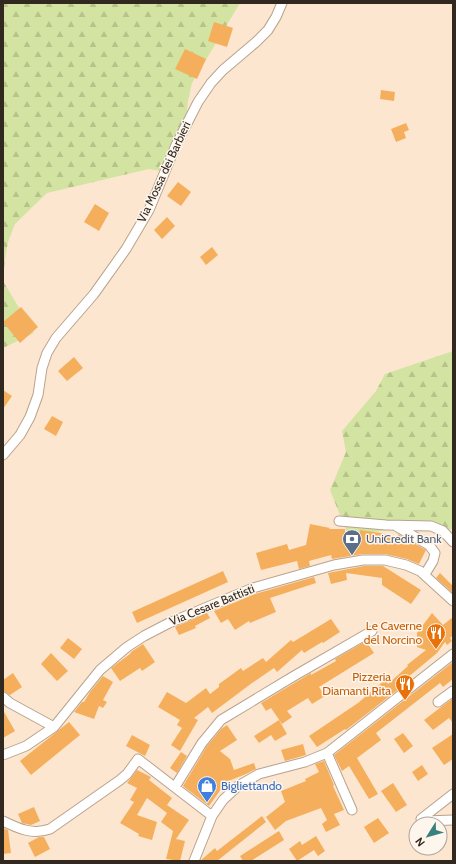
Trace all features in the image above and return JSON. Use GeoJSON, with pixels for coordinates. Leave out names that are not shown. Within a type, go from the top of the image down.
{"type":"FeatureCollection","features":[{"type":"Feature","properties":{"kind":"street","name":"Via Mossa dei Barbieri"},"geometry":{"type":"LineString","coordinates":[[3,455],[20,435],[30,417],[38,395],[42,368],[47,353],[56,338],[94,294],[126,249],[149,210],[176,145],[198,102],[223,70],[268,30],[282,3]]}},
{"type":"Feature","properties":{"kind":"street"},"geometry":{"type":"LineString","coordinates":[[339,520],[434,527],[443,531],[453,542]]}},
{"type":"Feature","properties":{"kind":"street"},"geometry":{"type":"LineString","coordinates":[[394,525],[429,545],[435,553],[433,561],[425,574]]}},
{"type":"Feature","properties":{"kind":"street","name":"Via Cesare Battisti"},"geometry":{"type":"LineString","coordinates":[[3,755],[26,746],[54,727],[100,670],[150,632],[237,594],[269,583],[334,565],[363,560],[385,560],[411,566],[425,574],[453,601]]}},
{"type":"Feature","properties":{"kind":"street"},"geometry":{"type":"LineString","coordinates":[[175,787],[202,743],[221,720],[372,631]]}},
{"type":"Feature","properties":{"kind":"street"},"geometry":{"type":"LineString","coordinates":[[194,861],[212,816],[227,796],[246,781],[259,774],[305,762],[327,753],[453,654]]}},
{"type":"Feature","properties":{"kind":"street"},"geometry":{"type":"LineString","coordinates":[[438,702],[453,691]]}},
{"type":"Feature","properties":{"kind":"street"},"geometry":{"type":"LineString","coordinates":[[3,697],[10,703],[54,727]]}},
{"type":"Feature","properties":{"kind":"street"},"geometry":{"type":"LineString","coordinates":[[327,753],[352,810]]}},
{"type":"Feature","properties":{"kind":"street"},"geometry":{"type":"LineString","coordinates":[[3,822],[29,832],[40,832],[50,829],[120,780],[127,774],[138,759],[212,816]]}},
{"type":"Feature","properties":{"kind":"street"},"geometry":{"type":"LineString","coordinates":[[453,794],[421,819],[426,821],[453,820]]}},
{"type":"Feature","properties":{"kind":"green space"},"geometry":{"type":"Polygon","coordinates":[[[3,3],[240,3],[192,83],[186,120],[166,172],[149,169],[47,193],[15,224],[8,242],[3,281],[3,3]]]}},
{"type":"Feature","properties":{"kind":"green space"},"geometry":{"type":"Polygon","coordinates":[[[3,281],[34,333],[3,348],[3,281]]]}},
{"type":"Feature","properties":{"kind":"green space"},"geometry":{"type":"Polygon","coordinates":[[[453,351],[453,529],[438,531],[415,527],[348,535],[330,490],[346,452],[342,431],[376,391],[385,374],[453,351]]]}},
{"type":"Feature","properties":{"kind":"building"},"geometry":{"type":"Polygon","coordinates":[[[214,22],[233,28],[227,47],[208,41],[214,22]]]}},
{"type":"Feature","properties":{"kind":"building"},"geometry":{"type":"Polygon","coordinates":[[[185,49],[206,59],[197,79],[175,69],[185,49]]]}},
{"type":"Feature","properties":{"kind":"building"},"geometry":{"type":"Polygon","coordinates":[[[381,90],[395,92],[394,101],[380,99],[381,90]]]}},
{"type":"Feature","properties":{"kind":"building"},"geometry":{"type":"Polygon","coordinates":[[[406,123],[409,130],[404,132],[406,138],[396,142],[391,129],[406,123]]]}},
{"type":"Feature","properties":{"kind":"building"},"geometry":{"type":"Polygon","coordinates":[[[178,182],[191,192],[181,206],[167,196],[178,182]]]}},
{"type":"Feature","properties":{"kind":"building"},"geometry":{"type":"Polygon","coordinates":[[[95,204],[109,213],[99,231],[84,222],[95,204]]]}},
{"type":"Feature","properties":{"kind":"building"},"geometry":{"type":"Polygon","coordinates":[[[167,217],[175,226],[162,239],[154,230],[167,217]]]}},
{"type":"Feature","properties":{"kind":"building"},"geometry":{"type":"Polygon","coordinates":[[[212,247],[218,255],[206,265],[200,257],[212,247]]]}},
{"type":"Feature","properties":{"kind":"building"},"geometry":{"type":"Polygon","coordinates":[[[21,307],[38,327],[20,343],[3,322],[21,307]]]}},
{"type":"Feature","properties":{"kind":"building"},"geometry":{"type":"Polygon","coordinates":[[[74,357],[83,368],[67,381],[58,371],[74,357]]]}},
{"type":"Feature","properties":{"kind":"building"},"geometry":{"type":"Polygon","coordinates":[[[3,390],[12,396],[3,409],[3,390]]]}},
{"type":"Feature","properties":{"kind":"building"},"geometry":{"type":"Polygon","coordinates":[[[52,416],[63,422],[56,436],[44,429],[52,416]]]}},
{"type":"Feature","properties":{"kind":"building"},"geometry":{"type":"Polygon","coordinates":[[[310,524],[330,528],[329,529],[345,529],[345,543],[359,543],[360,530],[381,533],[398,538],[398,534],[426,550],[419,564],[407,559],[385,554],[362,554],[332,559],[331,555],[309,561],[310,566],[299,569],[297,561],[261,570],[256,553],[287,544],[289,550],[306,545],[310,524]]]}},
{"type":"Feature","properties":{"kind":"building"},"geometry":{"type":"Polygon","coordinates":[[[364,566],[383,566],[421,590],[411,604],[382,585],[382,578],[346,573],[347,580],[331,584],[328,573],[364,566]]]}},
{"type":"Feature","properties":{"kind":"building"},"geometry":{"type":"Polygon","coordinates":[[[223,571],[228,582],[137,623],[132,612],[223,571]]]}},
{"type":"Feature","properties":{"kind":"building"},"geometry":{"type":"Polygon","coordinates":[[[440,573],[453,586],[453,593],[436,578],[440,573]]]}},
{"type":"Feature","properties":{"kind":"building"},"geometry":{"type":"Polygon","coordinates":[[[314,577],[316,583],[270,598],[276,612],[250,623],[249,621],[235,630],[228,619],[221,623],[214,611],[255,594],[314,577]]]}},
{"type":"Feature","properties":{"kind":"building"},"geometry":{"type":"Polygon","coordinates":[[[207,613],[210,618],[195,626],[196,628],[179,635],[175,627],[207,613]]]}},
{"type":"Feature","properties":{"kind":"building"},"geometry":{"type":"Polygon","coordinates":[[[432,613],[443,625],[453,617],[453,635],[450,638],[452,641],[447,645],[445,642],[437,653],[407,678],[409,681],[346,730],[345,729],[317,747],[309,736],[358,703],[385,680],[388,684],[408,666],[407,665],[426,650],[417,647],[417,633],[432,613]]]}},
{"type":"Feature","properties":{"kind":"building"},"geometry":{"type":"Polygon","coordinates":[[[331,619],[340,632],[304,653],[302,650],[277,672],[274,668],[212,713],[208,707],[194,718],[198,720],[180,751],[171,745],[182,728],[177,725],[180,720],[158,707],[167,692],[186,703],[206,688],[210,694],[219,687],[219,684],[241,668],[243,671],[263,658],[266,662],[291,640],[293,642],[331,619]]]}},
{"type":"Feature","properties":{"kind":"building"},"geometry":{"type":"Polygon","coordinates":[[[68,638],[82,649],[74,659],[60,648],[68,638]]]}},
{"type":"Feature","properties":{"kind":"building"},"geometry":{"type":"Polygon","coordinates":[[[366,641],[374,653],[319,687],[325,696],[312,704],[308,698],[287,711],[292,717],[282,724],[271,708],[266,711],[261,703],[311,673],[311,675],[336,661],[335,659],[366,641]]]}},
{"type":"Feature","properties":{"kind":"building"},"geometry":{"type":"Polygon","coordinates":[[[143,644],[155,662],[142,671],[140,668],[120,681],[111,668],[143,644]]]}},
{"type":"Feature","properties":{"kind":"building"},"geometry":{"type":"Polygon","coordinates":[[[51,653],[68,671],[57,681],[41,664],[51,653]]]}},
{"type":"Feature","properties":{"kind":"building"},"geometry":{"type":"Polygon","coordinates":[[[453,662],[453,679],[443,687],[440,683],[376,733],[381,740],[357,758],[378,794],[369,799],[349,766],[342,771],[334,755],[453,662]]]}},
{"type":"Feature","properties":{"kind":"building"},"geometry":{"type":"Polygon","coordinates":[[[13,673],[22,687],[10,695],[3,691],[3,680],[13,673]]]}},
{"type":"Feature","properties":{"kind":"building"},"geometry":{"type":"Polygon","coordinates":[[[103,676],[113,682],[103,700],[107,702],[103,708],[99,706],[94,719],[74,712],[82,702],[84,702],[103,676]]]}},
{"type":"Feature","properties":{"kind":"building"},"geometry":{"type":"Polygon","coordinates":[[[453,698],[453,723],[449,718],[433,730],[424,720],[453,698]]]}},
{"type":"Feature","properties":{"kind":"building"},"geometry":{"type":"Polygon","coordinates":[[[3,710],[15,731],[3,738],[3,710]]]}},
{"type":"Feature","properties":{"kind":"building"},"geometry":{"type":"Polygon","coordinates":[[[279,720],[287,734],[275,741],[271,735],[259,743],[254,736],[279,720]]]}},
{"type":"Feature","properties":{"kind":"building"},"geometry":{"type":"Polygon","coordinates":[[[69,722],[80,735],[31,775],[20,761],[69,722]]]}},
{"type":"Feature","properties":{"kind":"building"},"geometry":{"type":"Polygon","coordinates":[[[227,725],[237,740],[220,751],[230,759],[234,770],[254,763],[256,769],[226,782],[209,806],[183,786],[207,746],[221,729],[227,725]]]}},
{"type":"Feature","properties":{"kind":"building"},"geometry":{"type":"Polygon","coordinates":[[[403,733],[413,746],[404,753],[394,739],[403,733]]]}},
{"type":"Feature","properties":{"kind":"building"},"geometry":{"type":"Polygon","coordinates":[[[453,734],[453,759],[444,765],[432,748],[453,734]]]}},
{"type":"Feature","properties":{"kind":"building"},"geometry":{"type":"Polygon","coordinates":[[[132,735],[150,745],[145,756],[126,746],[132,735]]]}},
{"type":"Feature","properties":{"kind":"building"},"geometry":{"type":"Polygon","coordinates":[[[303,744],[306,755],[285,761],[281,750],[303,744]]]}},
{"type":"Feature","properties":{"kind":"building"},"geometry":{"type":"Polygon","coordinates":[[[181,752],[187,756],[177,773],[170,768],[181,752]]]}},
{"type":"Feature","properties":{"kind":"building"},"geometry":{"type":"Polygon","coordinates":[[[324,761],[344,810],[334,814],[340,825],[326,832],[322,824],[327,820],[321,808],[286,821],[275,830],[266,817],[285,802],[281,791],[306,781],[305,779],[319,772],[315,764],[324,761]]]}},
{"type":"Feature","properties":{"kind":"building"},"geometry":{"type":"Polygon","coordinates":[[[422,765],[428,774],[418,781],[412,772],[422,765]]]}},
{"type":"Feature","properties":{"kind":"building"},"geometry":{"type":"Polygon","coordinates":[[[137,770],[151,777],[149,780],[172,798],[167,805],[189,820],[176,839],[185,841],[180,861],[166,859],[173,831],[161,822],[167,813],[147,798],[137,815],[157,822],[152,840],[138,836],[139,834],[120,823],[134,802],[130,800],[137,788],[127,783],[137,770]]]}},
{"type":"Feature","properties":{"kind":"building"},"geometry":{"type":"Polygon","coordinates":[[[393,783],[407,805],[396,812],[381,791],[393,783]]]}},
{"type":"Feature","properties":{"kind":"building"},"geometry":{"type":"Polygon","coordinates":[[[34,807],[40,821],[31,825],[22,823],[18,814],[34,807]]]}},
{"type":"Feature","properties":{"kind":"building"},"geometry":{"type":"Polygon","coordinates":[[[262,816],[266,822],[217,861],[200,861],[215,848],[217,851],[262,816]]]}},
{"type":"Feature","properties":{"kind":"building"},"geometry":{"type":"Polygon","coordinates":[[[378,818],[389,833],[374,843],[364,827],[378,818]]]}},
{"type":"Feature","properties":{"kind":"building"},"geometry":{"type":"Polygon","coordinates":[[[3,828],[8,830],[11,853],[3,854],[3,828]]]}},
{"type":"Feature","properties":{"kind":"building"},"geometry":{"type":"Polygon","coordinates":[[[279,831],[284,840],[251,861],[243,861],[240,856],[279,831]]]}},
{"type":"Feature","properties":{"kind":"building"},"geometry":{"type":"Polygon","coordinates":[[[316,836],[325,851],[318,856],[314,850],[297,861],[289,849],[300,841],[302,845],[316,836]]]}},
{"type":"Feature","properties":{"kind":"building"},"geometry":{"type":"Polygon","coordinates":[[[39,837],[44,837],[50,849],[35,857],[28,843],[39,837]]]}},
{"type":"Feature","properties":{"kind":"place","name":"UniCredit Bank"},"geometry":{"type":"Point","coordinates":[352,556]}},
{"type":"Feature","properties":{"kind":"place","name":"Le Caverne del Norcino"},"geometry":{"type":"Point","coordinates":[436,650]}},
{"type":"Feature","properties":{"kind":"place","name":"Pizzeria Diamanti Rita"},"geometry":{"type":"Point","coordinates":[405,701]}},
{"type":"Feature","properties":{"kind":"place","name":"Bigliettando"},"geometry":{"type":"Point","coordinates":[207,803]}}]}
